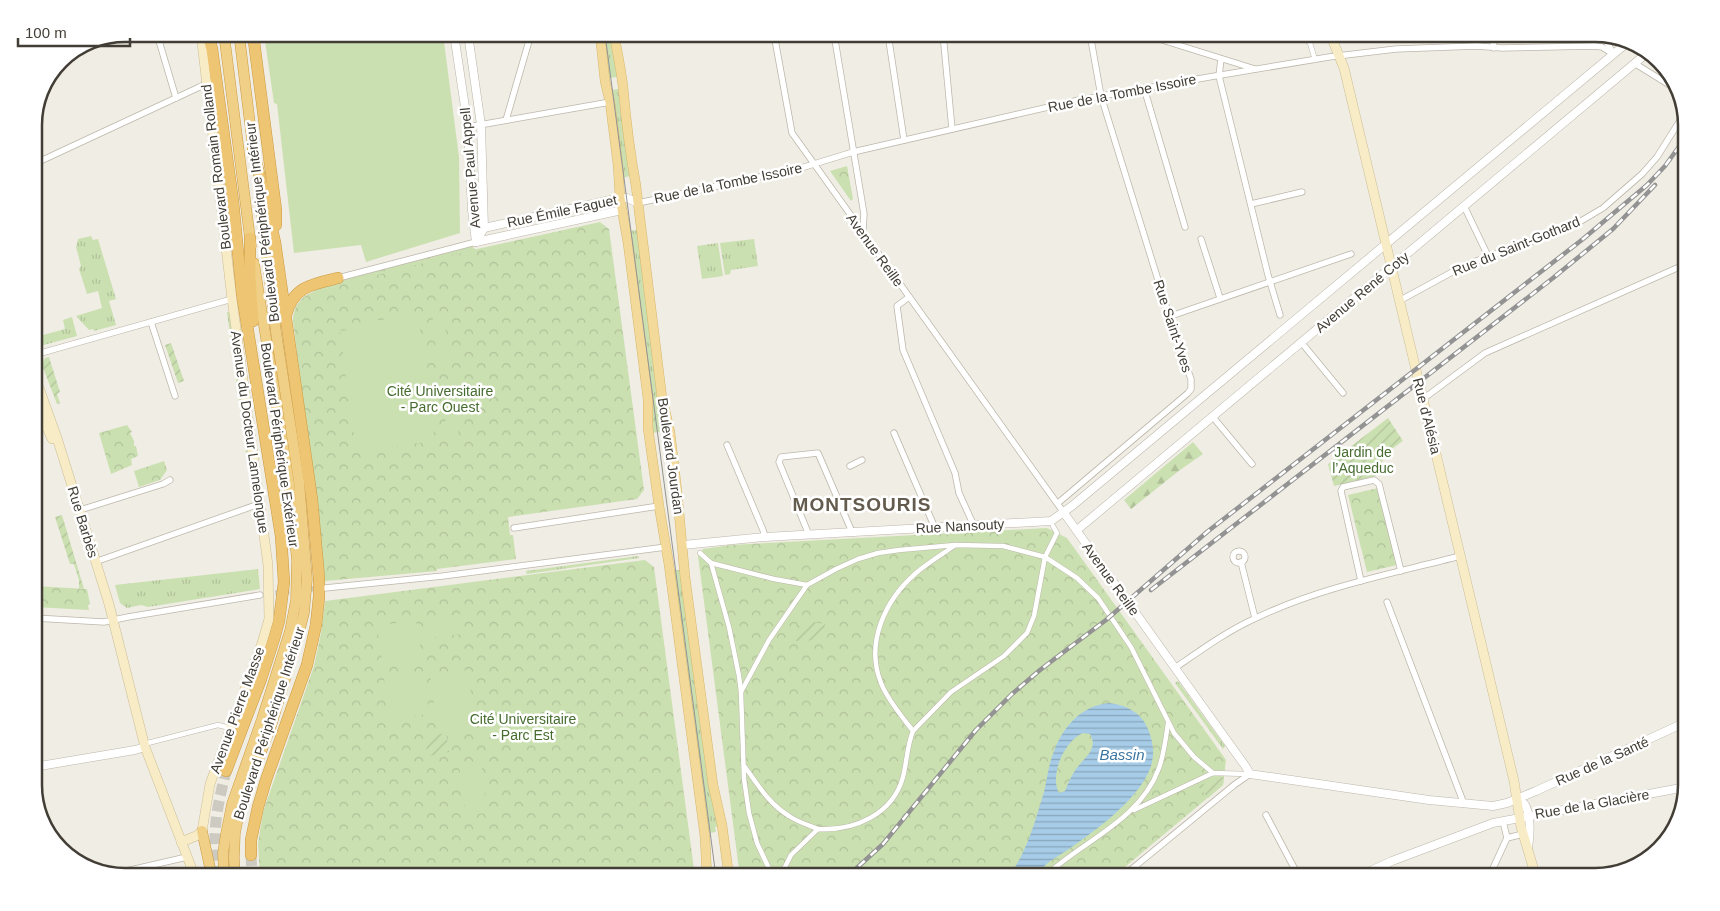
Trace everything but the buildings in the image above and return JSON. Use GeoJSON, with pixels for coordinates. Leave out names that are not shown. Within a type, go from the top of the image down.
{"type":"FeatureCollection","features":[{"type":"Feature","properties":{"kind":"highway"},"geometry":{"type":"LineString","coordinates":[[210,42],[233,201],[242,294],[284,561],[284,589],[280,621],[261,679],[226,771]]}},
{"type":"Feature","properties":{"kind":"highway","name":"Boulevard Périphérique Extérieur"},"geometry":{"type":"LineString","coordinates":[[224,868],[226,834],[232,804],[290,632],[296,600],[296,560],[289,483],[250,238],[225,42]]}},
{"type":"Feature","properties":{"kind":"highway","name":"Boulevard Périphérique Intérieur"},"geometry":{"type":"LineString","coordinates":[[235,868],[235,833],[240,808],[272,723],[298,636],[304,614],[307,579],[298,481],[276,332],[240,42]]}},
{"type":"Feature","properties":{"kind":"highway"},"geometry":{"type":"LineString","coordinates":[[254,42],[276,210],[275,242]]}},
{"type":"Feature","properties":{"kind":"highway"},"geometry":{"type":"LineString","coordinates":[[251,855],[258,807],[300,687],[316,625],[319,597],[312,500],[275,242],[254,148]]}},
{"type":"Feature","properties":{"kind":"highway"},"geometry":{"type":"LineString","coordinates":[[250,238],[250,279],[262,415]]}},
{"type":"Feature","properties":{"kind":"highway"},"geometry":{"type":"LineString","coordinates":[[285,319],[288,307],[297,294],[313,284],[338,278]]}},
{"type":"Feature","properties":{"kind":"highway"},"geometry":{"type":"LineString","coordinates":[[202,831],[210,868]]}},
{"type":"Feature","properties":{"kind":"main road","name":"Boulevard Romain Rolland"},"geometry":{"type":"LineString","coordinates":[[202,42],[232,299]]}},
{"type":"Feature","properties":{"kind":"main road","name":"Boulevard Jourdan"},"geometry":{"type":"LineString","coordinates":[[601,42],[618,165],[620,198],[644,362],[648,399],[648,428],[705,837],[707,868]]}},
{"type":"Feature","properties":{"kind":"main road","name":"Boulevard Jourdan"},"geometry":{"type":"LineString","coordinates":[[615,42],[623,87],[623,104],[638,203],[662,398],[670,432],[685,577],[712,775],[728,868]]}},
{"type":"Feature","properties":{"kind":"main road","name":"Rue d'Alésia"},"geometry":{"type":"LineString","coordinates":[[1334,42],[1340,56],[1386,245],[1517,799],[1524,817],[1523,834],[1534,868]]}},
{"type":"Feature","properties":{"kind":"main road","name":"Avenue du Docteur Lannelongue"},"geometry":{"type":"LineString","coordinates":[[232,299],[268,565]]}},
{"type":"Feature","properties":{"kind":"main road","name":"Rue Barbès"},"geometry":{"type":"LineString","coordinates":[[43,399],[80,510],[113,620],[144,745],[191,868]]}},
{"type":"Feature","properties":{"kind":"main road","name":"Rue Barbès"},"geometry":{"type":"LineString","coordinates":[[43,420],[62,456]]}},
{"type":"Feature","properties":{"kind":"main road","name":"Avenue Pierre Masse"},"geometry":{"type":"LineString","coordinates":[[202,831],[210,784],[262,644],[269,619],[268,565]]}},
{"type":"Feature","properties":{"kind":"main road"},"geometry":{"type":"LineString","coordinates":[[181,842],[196,836],[202,831]]}},
{"type":"Feature","properties":{"kind":"street"},"geometry":{"type":"LineString","coordinates":[[159,42],[176,98]]}},
{"type":"Feature","properties":{"kind":"street","name":"Avenue Paul Appell"},"geometry":{"type":"LineString","coordinates":[[455,42],[468,127],[472,210],[476,242]]}},
{"type":"Feature","properties":{"kind":"street","name":"Avenue Paul Appell"},"geometry":{"type":"LineString","coordinates":[[469,42],[481,124],[484,228],[476,242]]}},
{"type":"Feature","properties":{"kind":"street"},"geometry":{"type":"LineString","coordinates":[[506,120],[529,42]]}},
{"type":"Feature","properties":{"kind":"street","name":"Avenue Reille"},"geometry":{"type":"LineString","coordinates":[[775,42],[791,130],[1250,774]]}},
{"type":"Feature","properties":{"kind":"street"},"geometry":{"type":"LineString","coordinates":[[835,42],[864,214],[863,229]]}},
{"type":"Feature","properties":{"kind":"street"},"geometry":{"type":"LineString","coordinates":[[889,42],[904,140]]}},
{"type":"Feature","properties":{"kind":"street"},"geometry":{"type":"LineString","coordinates":[[944,42],[952,130]]}},
{"type":"Feature","properties":{"kind":"street","name":"Rue Saint-Yves"},"geometry":{"type":"LineString","coordinates":[[1058,503],[1190,391],[1192,387],[1191,379],[1168,317],[1101,96],[1091,42]]}},
{"type":"Feature","properties":{"kind":"street"},"geometry":{"type":"LineString","coordinates":[[1168,42],[1258,70]]}},
{"type":"Feature","properties":{"kind":"street"},"geometry":{"type":"LineString","coordinates":[[1309,42],[1315,60]]}},
{"type":"Feature","properties":{"kind":"street"},"geometry":{"type":"LineString","coordinates":[[1493,42],[1494,48]]}},
{"type":"Feature","properties":{"kind":"street"},"geometry":{"type":"LineString","coordinates":[[1607,43],[1613,54]]}},
{"type":"Feature","properties":{"kind":"street","name":"Rue de la Tombe Issoire"},"geometry":{"type":"LineString","coordinates":[[638,203],[773,174],[853,152],[1101,96],[1340,56],[1396,49],[1477,46],[1494,48],[1594,46],[1602,47],[1613,54]]}},
{"type":"Feature","properties":{"kind":"street","name":"Avenue René Coty"},"geometry":{"type":"LineString","coordinates":[[1064,512],[1622,47]]}},
{"type":"Feature","properties":{"kind":"street","name":"Avenue René Coty"},"geometry":{"type":"LineString","coordinates":[[1077,530],[1642,57]]}},
{"type":"Feature","properties":{"kind":"street"},"geometry":{"type":"LineString","coordinates":[[1222,59],[1219,76],[1280,315]]}},
{"type":"Feature","properties":{"kind":"street"},"geometry":{"type":"LineString","coordinates":[[1634,63],[1666,83]]}},
{"type":"Feature","properties":{"kind":"street"},"geometry":{"type":"LineString","coordinates":[[43,160],[206,84]]}},
{"type":"Feature","properties":{"kind":"street"},"geometry":{"type":"LineString","coordinates":[[1144,88],[1185,227]]}},
{"type":"Feature","properties":{"kind":"street"},"geometry":{"type":"LineString","coordinates":[[468,127],[610,102]]}},
{"type":"Feature","properties":{"kind":"street","name":"Rue du Saint-Gothard"},"geometry":{"type":"LineString","coordinates":[[1399,300],[1464,265],[1552,234],[1603,208],[1642,174],[1657,157],[1677,125]]}},
{"type":"Feature","properties":{"kind":"street"},"geometry":{"type":"LineString","coordinates":[[1251,204],[1302,192]]}},
{"type":"Feature","properties":{"kind":"street","name":"Rue Émile Faguet"},"geometry":{"type":"LineString","coordinates":[[484,228],[620,198],[627,198],[638,203]]}},
{"type":"Feature","properties":{"kind":"street"},"geometry":{"type":"LineString","coordinates":[[1464,206],[1488,256]]}},
{"type":"Feature","properties":{"kind":"street","name":"Rue Émile Faguet"},"geometry":{"type":"LineString","coordinates":[[476,242],[622,210]]}},
{"type":"Feature","properties":{"kind":"street"},"geometry":{"type":"LineString","coordinates":[[1201,239],[1220,298]]}},
{"type":"Feature","properties":{"kind":"street"},"geometry":{"type":"LineString","coordinates":[[338,278],[476,242]]}},
{"type":"Feature","properties":{"kind":"street"},"geometry":{"type":"LineString","coordinates":[[1168,317],[1351,254]]}},
{"type":"Feature","properties":{"kind":"street"},"geometry":{"type":"LineString","coordinates":[[1423,399],[1485,353],[1677,268]]}},
{"type":"Feature","properties":{"kind":"street"},"geometry":{"type":"LineString","coordinates":[[909,297],[897,306],[903,350],[955,473],[959,493],[974,526]]}},
{"type":"Feature","properties":{"kind":"street"},"geometry":{"type":"LineString","coordinates":[[43,352],[232,299]]}},
{"type":"Feature","properties":{"kind":"street"},"geometry":{"type":"LineString","coordinates":[[151,322],[175,396]]}},
{"type":"Feature","properties":{"kind":"street"},"geometry":{"type":"LineString","coordinates":[[1301,342],[1342,393]]}},
{"type":"Feature","properties":{"kind":"street"},"geometry":{"type":"LineString","coordinates":[[1212,416],[1252,464]]}},
{"type":"Feature","properties":{"kind":"street"},"geometry":{"type":"LineString","coordinates":[[894,433],[935,528]]}},
{"type":"Feature","properties":{"kind":"street"},"geometry":{"type":"LineString","coordinates":[[727,445],[765,537]]}},
{"type":"Feature","properties":{"kind":"street"},"geometry":{"type":"LineString","coordinates":[[809,535],[779,462],[781,457],[818,453],[852,532]]}},
{"type":"Feature","properties":{"kind":"street"},"geometry":{"type":"LineString","coordinates":[[850,466],[862,460]]}},
{"type":"Feature","properties":{"kind":"street"},"geometry":{"type":"LineString","coordinates":[[80,510],[163,484],[170,480]]}},
{"type":"Feature","properties":{"kind":"street"},"geometry":{"type":"LineString","coordinates":[[1361,581],[1341,489],[1343,487],[1374,480],[1379,484],[1401,571]]}},
{"type":"Feature","properties":{"kind":"street"},"geometry":{"type":"LineString","coordinates":[[96,562],[259,504]]}},
{"type":"Feature","properties":{"kind":"street"},"geometry":{"type":"LineString","coordinates":[[514,528],[659,506]]}},
{"type":"Feature","properties":{"kind":"street","name":"Rue Nansouty"},"geometry":{"type":"LineString","coordinates":[[683,545],[765,537],[1051,521],[1064,512]]}},
{"type":"Feature","properties":{"kind":"street"},"geometry":{"type":"LineString","coordinates":[[744,767],[777,808],[792,818],[818,829],[841,828],[865,821],[884,808],[894,798],[899,788],[903,776],[909,739],[913,731],[951,692],[1004,656],[1027,633],[1034,616],[1046,557],[1057,533],[1053,526]]}},
{"type":"Feature","properties":{"kind":"street"},"geometry":{"type":"LineString","coordinates":[[913,731],[882,686],[875,664],[877,637],[889,605],[902,587],[917,572],[955,545]]}},
{"type":"Feature","properties":{"kind":"street"},"geometry":{"type":"LineString","coordinates":[[741,692],[769,640],[807,585],[846,564],[878,553],[955,545],[1003,546],[1046,557],[1089,588],[1102,603],[1131,647],[1168,723],[1187,750],[1213,773]]}},
{"type":"Feature","properties":{"kind":"street"},"geometry":{"type":"LineString","coordinates":[[325,588],[443,576],[666,547]]}},
{"type":"Feature","properties":{"kind":"street"},"geometry":{"type":"LineString","coordinates":[[700,553],[712,563],[774,580],[807,585]]}},
{"type":"Feature","properties":{"kind":"street"},"geometry":{"type":"LineString","coordinates":[[1175,668],[1207,646],[1255,618],[1322,591],[1460,556]]}},
{"type":"Feature","properties":{"kind":"street"},"geometry":{"type":"LineString","coordinates":[[1241,562],[1255,618]]}},
{"type":"Feature","properties":{"kind":"street"},"geometry":{"type":"LineString","coordinates":[[712,563],[729,627],[739,676],[746,796],[751,823],[769,868]]}},
{"type":"Feature","properties":{"kind":"street"},"geometry":{"type":"LineString","coordinates":[[43,619],[100,622],[260,595]]}},
{"type":"Feature","properties":{"kind":"street"},"geometry":{"type":"LineString","coordinates":[[1387,602],[1464,804]]}},
{"type":"Feature","properties":{"kind":"street"},"geometry":{"type":"LineString","coordinates":[[1131,811],[1148,791],[1159,768],[1168,723]]}},
{"type":"Feature","properties":{"kind":"street"},"geometry":{"type":"LineString","coordinates":[[43,765],[135,750],[144,745],[218,725],[231,729]]}},
{"type":"Feature","properties":{"kind":"street","name":"Rue de la Santé"},"geometry":{"type":"LineString","coordinates":[[1517,799],[1678,726]]}},
{"type":"Feature","properties":{"kind":"street"},"geometry":{"type":"LineString","coordinates":[[1056,868],[1131,811],[1213,773],[1250,774],[1464,804],[1493,806],[1517,799]]}},
{"type":"Feature","properties":{"kind":"street"},"geometry":{"type":"LineString","coordinates":[[1133,868],[1250,774]]}},
{"type":"Feature","properties":{"kind":"street","name":"Rue de la Glacière"},"geometry":{"type":"LineString","coordinates":[[1377,868],[1503,821],[1678,789]]}},
{"type":"Feature","properties":{"kind":"street"},"geometry":{"type":"LineString","coordinates":[[1266,815],[1294,868]]}},
{"type":"Feature","properties":{"kind":"street"},"geometry":{"type":"LineString","coordinates":[[1524,817],[1530,830],[1528,848]]}},
{"type":"Feature","properties":{"kind":"street"},"geometry":{"type":"LineString","coordinates":[[1493,868],[1507,838],[1503,821]]}},
{"type":"Feature","properties":{"kind":"street"},"geometry":{"type":"LineString","coordinates":[[784,868],[795,850],[818,829]]}},
{"type":"Feature","properties":{"kind":"street"},"geometry":{"type":"LineString","coordinates":[[1507,838],[1523,834]]}},
{"type":"Feature","properties":{"kind":"street"},"geometry":{"type":"LineString","coordinates":[[141,868],[187,858]]}},
{"type":"Feature","properties":{"kind":"street"},"geometry":{"type":"LineString","coordinates":[[1386,864],[1387,868]]}},
{"type":"Feature","properties":{"kind":"green space"},"geometry":{"type":"Polygon","coordinates":[[[265,42],[444,42],[459,157],[460,233],[366,262],[361,245],[294,253],[277,104],[274,103],[265,42]]]}},
{"type":"Feature","properties":{"kind":"green space"},"geometry":{"type":"Polygon","coordinates":[[[604,42],[612,42],[617,77],[609,78],[604,42]]]}},
{"type":"Feature","properties":{"kind":"green space"},"geometry":{"type":"Polygon","coordinates":[[[618,89],[630,176],[622,178],[611,90],[618,89]]]}},
{"type":"Feature","properties":{"kind":"green space"},"geometry":{"type":"Polygon","coordinates":[[[847,166],[853,199],[851,201],[830,171],[847,166]]]}},
{"type":"Feature","properties":{"kind":"green space","name":"Cité Universitaire - Parc Ouest"},"geometry":{"type":"Polygon","coordinates":[[[600,222],[609,229],[644,490],[637,499],[508,517],[510,535],[513,535],[516,559],[437,569],[437,571],[325,581],[293,321],[294,311],[298,303],[313,292],[477,249],[600,222]]]}},
{"type":"Feature","properties":{"kind":"green space"},"geometry":{"type":"Polygon","coordinates":[[[638,230],[667,431],[652,433],[629,231],[638,230]]]}},
{"type":"Feature","properties":{"kind":"green space"},"geometry":{"type":"Polygon","coordinates":[[[91,236],[93,240],[98,239],[116,299],[109,301],[116,325],[94,331],[93,329],[89,330],[76,316],[102,308],[98,291],[87,294],[79,269],[81,266],[76,247],[78,239],[91,236]]]}},
{"type":"Feature","properties":{"kind":"green space"},"geometry":{"type":"Polygon","coordinates":[[[754,239],[758,266],[731,270],[730,274],[725,275],[720,243],[754,239]]]}},
{"type":"Feature","properties":{"kind":"green space"},"geometry":{"type":"Polygon","coordinates":[[[718,243],[723,276],[702,279],[697,246],[718,243]]]}},
{"type":"Feature","properties":{"kind":"green space"},"geometry":{"type":"Polygon","coordinates":[[[472,246],[476,250],[314,292],[313,288],[472,246]]]}},
{"type":"Feature","properties":{"kind":"green space"},"geometry":{"type":"Polygon","coordinates":[[[443,311],[450,363],[438,364],[432,313],[443,311]]]}},
{"type":"Feature","properties":{"kind":"green space"},"geometry":{"type":"Polygon","coordinates":[[[227,312],[229,312],[253,496],[252,496],[227,312]]]}},
{"type":"Feature","properties":{"kind":"green space"},"geometry":{"type":"Polygon","coordinates":[[[418,315],[435,441],[356,451],[340,331],[359,329],[358,323],[418,315]]]}},
{"type":"Feature","properties":{"kind":"green space"},"geometry":{"type":"Polygon","coordinates":[[[72,317],[77,336],[43,345],[43,335],[65,329],[63,320],[72,317]]]}},
{"type":"Feature","properties":{"kind":"green space"},"geometry":{"type":"Polygon","coordinates":[[[171,343],[184,381],[178,383],[165,345],[171,343]]]}},
{"type":"Feature","properties":{"kind":"green space"},"geometry":{"type":"Polygon","coordinates":[[[49,357],[60,392],[57,394],[60,403],[57,404],[43,368],[45,358],[49,357]]]}},
{"type":"Feature","properties":{"kind":"green space"},"geometry":{"type":"Polygon","coordinates":[[[453,385],[459,438],[448,439],[441,386],[453,385]]]}},
{"type":"Feature","properties":{"kind":"green space","name":"Jardin de l’Aqueduc"},"geometry":{"type":"Polygon","coordinates":[[[1388,418],[1403,441],[1386,453],[1376,476],[1334,486],[1328,464],[1388,418]]]}},
{"type":"Feature","properties":{"kind":"green space"},"geometry":{"type":"Polygon","coordinates":[[[127,425],[132,432],[130,433],[138,456],[131,459],[132,465],[111,474],[99,433],[127,425]]]}},
{"type":"Feature","properties":{"kind":"green space"},"geometry":{"type":"Polygon","coordinates":[[[1193,442],[1203,454],[1131,509],[1124,500],[1193,442]]]}},
{"type":"Feature","properties":{"kind":"green space"},"geometry":{"type":"Polygon","coordinates":[[[164,461],[167,470],[160,480],[139,487],[134,471],[164,461]]]}},
{"type":"Feature","properties":{"kind":"green space"},"geometry":{"type":"Polygon","coordinates":[[[1378,488],[1397,565],[1367,572],[1348,495],[1378,488]]]}},
{"type":"Feature","properties":{"kind":"green space"},"geometry":{"type":"Polygon","coordinates":[[[62,515],[84,589],[79,588],[79,580],[74,564],[70,564],[55,517],[62,515]]]}},
{"type":"Feature","properties":{"kind":"green space"},"geometry":{"type":"Polygon","coordinates":[[[1047,528],[1067,538],[1226,760],[1223,785],[1124,868],[739,868],[698,556],[703,549],[731,545],[1047,528]]]}},
{"type":"Feature","properties":{"kind":"green space"},"geometry":{"type":"Polygon","coordinates":[[[638,556],[639,558],[527,574],[526,571],[638,556]]]}},
{"type":"Feature","properties":{"kind":"green space","name":"Cité Universitaire - Parc Est"},"geometry":{"type":"Polygon","coordinates":[[[645,560],[654,567],[694,868],[259,868],[258,844],[263,812],[314,666],[325,601],[645,560]]]}},
{"type":"Feature","properties":{"kind":"green space"},"geometry":{"type":"Polygon","coordinates":[[[258,569],[260,589],[148,607],[141,605],[127,608],[120,603],[115,585],[258,569]]]}},
{"type":"Feature","properties":{"kind":"green space"},"geometry":{"type":"Polygon","coordinates":[[[674,570],[681,570],[720,826],[715,827],[716,832],[709,833],[674,570]]]}},
{"type":"Feature","properties":{"kind":"green space"},"geometry":{"type":"Polygon","coordinates":[[[43,587],[87,589],[90,604],[88,605],[89,610],[43,607],[43,587]]]}},
{"type":"Feature","properties":{"kind":"green space"},"geometry":{"type":"Polygon","coordinates":[[[461,614],[463,634],[425,638],[423,619],[461,614]]]}},
{"type":"Feature","properties":{"kind":"green space"},"geometry":{"type":"Polygon","coordinates":[[[416,620],[422,659],[383,664],[377,626],[416,620]]]}},
{"type":"Feature","properties":{"kind":"green space"},"geometry":{"type":"Polygon","coordinates":[[[813,622],[825,624],[821,634],[815,639],[796,641],[798,626],[808,626],[813,622]]]}},
{"type":"Feature","properties":{"kind":"green space"},"geometry":{"type":"Polygon","coordinates":[[[468,670],[476,728],[438,733],[430,675],[468,670]]]}},
{"type":"Feature","properties":{"kind":"green space"},"geometry":{"type":"Polygon","coordinates":[[[424,673],[429,714],[390,719],[384,679],[424,673]]]}},
{"type":"Feature","properties":{"kind":"green space"},"geometry":{"type":"Polygon","coordinates":[[[1178,681],[1225,746],[1223,749],[1175,683],[1178,681]]]}},
{"type":"Feature","properties":{"kind":"green space"},"geometry":{"type":"Polygon","coordinates":[[[446,733],[449,752],[424,757],[430,736],[446,733]]]}},
{"type":"Feature","properties":{"kind":"green space"},"geometry":{"type":"Polygon","coordinates":[[[481,762],[487,813],[466,815],[459,765],[481,762]]]}},
{"type":"Feature","properties":{"kind":"green space"},"geometry":{"type":"Polygon","coordinates":[[[1224,777],[1223,785],[1208,798],[1198,786],[1224,777]]]}},
{"type":"Feature","properties":{"kind":"water","name":"Bassin"},"geometry":{"type":"Polygon","coordinates":[[[1109,703],[1127,708],[1137,714],[1145,723],[1151,738],[1153,752],[1151,766],[1134,794],[1092,833],[1042,868],[1015,868],[1030,836],[1044,792],[1051,759],[1061,735],[1074,720],[1089,709],[1109,703]],[[1083,733],[1076,737],[1065,750],[1057,768],[1056,786],[1059,793],[1065,791],[1074,772],[1092,749],[1090,734],[1083,733]]]}},
{"type":"Feature","properties":{"kind":"tunnel"},"geometry":{"type":"LineString","coordinates":[[267,594],[320,588]]}},
{"type":"Feature","properties":{"kind":"tunnel"},"geometry":{"type":"LineString","coordinates":[[218,868],[215,848],[216,824],[226,771]]}},
{"type":"Feature","properties":{"kind":"tunnel"},"geometry":{"type":"LineString","coordinates":[[251,855],[252,868]]}},
{"type":"Feature","properties":{"kind":"tram line"},"geometry":{"type":"LineString","coordinates":[[606,42],[715,868]]}},
{"type":"Feature","properties":{"kind":"railway"},"geometry":{"type":"LineString","coordinates":[[857,868],[883,844],[976,730],[1012,694],[1040,670],[1106,620],[1207,532],[1583,239],[1647,185],[1665,166],[1677,149]]}},
{"type":"Feature","properties":{"kind":"railway"},"geometry":{"type":"LineString","coordinates":[[1151,590],[1553,278],[1613,229],[1655,185]]}},
{"type":"Feature","properties":{"kind":"district","name":"MONTSOURIS"},"geometry":{"type":"Point","coordinates":[862,504]}}]}
